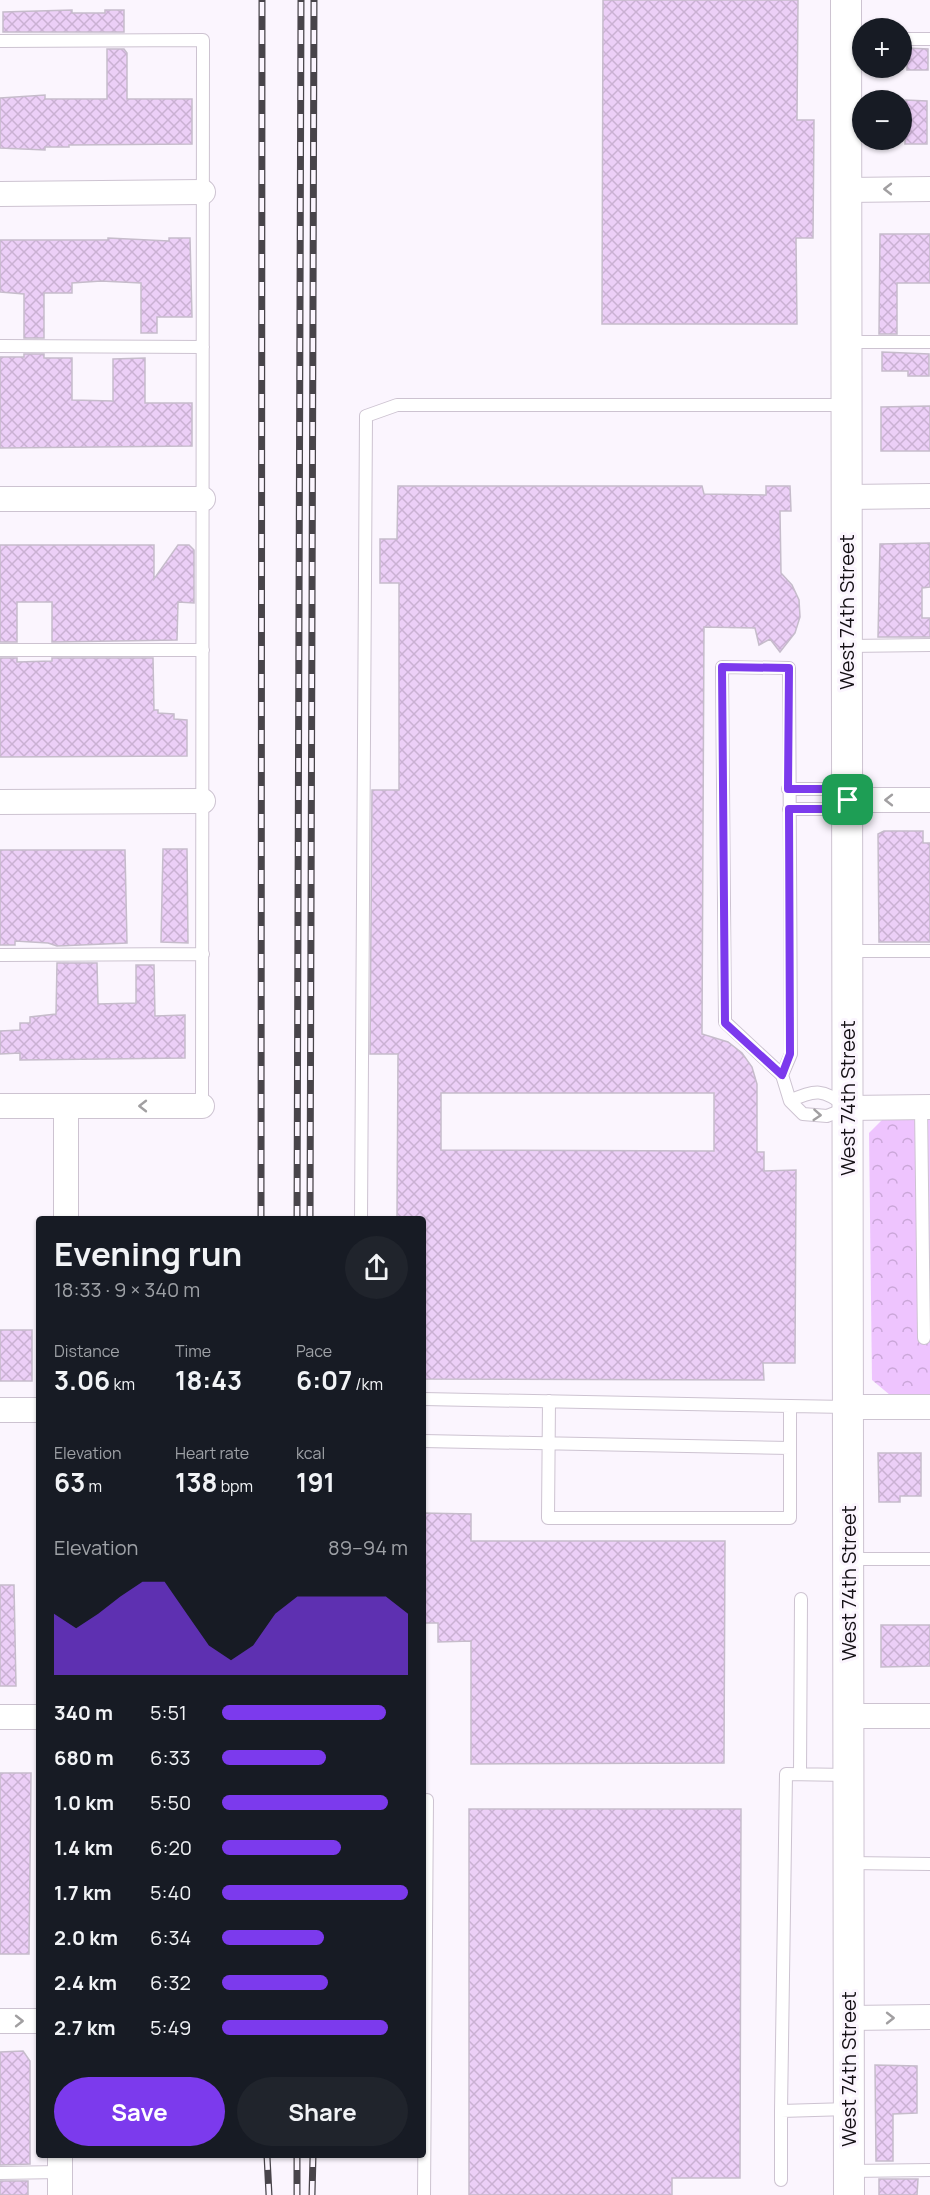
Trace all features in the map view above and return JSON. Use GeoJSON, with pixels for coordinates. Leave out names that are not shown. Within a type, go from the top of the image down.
{"type":"FeatureCollection","features":[{"type":"Feature","properties":{"kind":"street","name":"West 74th Street"},"geometry":{"type":"LineString","coordinates":[[846,0],[852,29]]}},
{"type":"Feature","properties":{"kind":"street","name":"West 74th Street"},"geometry":{"type":"LineString","coordinates":[[849,2183],[846,190],[852,77]]}},
{"type":"Feature","properties":{"kind":"street"},"geometry":{"type":"LineString","coordinates":[[846,190],[930,189]]}},
{"type":"Feature","properties":{"kind":"street"},"geometry":{"type":"LineString","coordinates":[[0,194],[203,192]]}},
{"type":"Feature","properties":{"kind":"street"},"geometry":{"type":"LineString","coordinates":[[847,496],[930,496]]}},
{"type":"Feature","properties":{"kind":"street"},"geometry":{"type":"LineString","coordinates":[[0,499],[203,499]]}},
{"type":"Feature","properties":{"kind":"street"},"geometry":{"type":"LineString","coordinates":[[848,800],[930,800]]}},
{"type":"Feature","properties":{"kind":"street"},"geometry":{"type":"LineString","coordinates":[[0,802],[202,801]]}},
{"type":"Feature","properties":{"kind":"street"},"geometry":{"type":"LineString","coordinates":[[0,1106],[202,1106]]}},
{"type":"Feature","properties":{"kind":"street"},"geometry":{"type":"LineString","coordinates":[[66,1106],[66,1216]]}},
{"type":"Feature","properties":{"kind":"street"},"geometry":{"type":"LineString","coordinates":[[848,1108],[926,1107]]}},
{"type":"Feature","properties":{"kind":"street"},"geometry":{"type":"LineString","coordinates":[[848,1407],[930,1407]]}},
{"type":"Feature","properties":{"kind":"street"},"geometry":{"type":"LineString","coordinates":[[0,1410],[36,1410]]}},
{"type":"Feature","properties":{"kind":"street"},"geometry":{"type":"LineString","coordinates":[[849,1716],[930,1716]]}},
{"type":"Feature","properties":{"kind":"street"},"geometry":{"type":"LineString","coordinates":[[0,1717],[36,1718]]}},
{"type":"Feature","properties":{"kind":"street"},"geometry":{"type":"LineString","coordinates":[[849,2018],[930,2017]]}},
{"type":"Feature","properties":{"kind":"street"},"geometry":{"type":"LineString","coordinates":[[0,2021],[36,2020]]}},
{"type":"Feature","properties":{"kind":"lane"},"geometry":{"type":"LineString","coordinates":[[912,39],[930,39]]}},
{"type":"Feature","properties":{"kind":"lane"},"geometry":{"type":"LineString","coordinates":[[0,41],[203,40],[202,1106]]}},
{"type":"Feature","properties":{"kind":"lane"},"geometry":{"type":"LineString","coordinates":[[847,342],[930,342]]}},
{"type":"Feature","properties":{"kind":"lane"},"geometry":{"type":"LineString","coordinates":[[0,346],[203,346]]}},
{"type":"Feature","properties":{"kind":"lane"},"geometry":{"type":"LineString","coordinates":[[361,1216],[366,416],[398,405],[847,405]]}},
{"type":"Feature","properties":{"kind":"lane"},"geometry":{"type":"LineString","coordinates":[[847,646],[930,645]]}},
{"type":"Feature","properties":{"kind":"lane"},"geometry":{"type":"LineString","coordinates":[[0,650],[202,650]]}},
{"type":"Feature","properties":{"kind":"lane"},"geometry":{"type":"LineString","coordinates":[[782,1075],[790,1054],[789,668],[722,667],[725,1023],[782,1075],[790,1101],[803,1114],[827,1116],[848,1108]]}},
{"type":"Feature","properties":{"kind":"lane"},"geometry":{"type":"LineString","coordinates":[[788,789],[829,789],[848,800]]}},
{"type":"Feature","properties":{"kind":"lane"},"geometry":{"type":"LineString","coordinates":[[789,809],[829,809],[848,800]]}},
{"type":"Feature","properties":{"kind":"lane"},"geometry":{"type":"LineString","coordinates":[[848,951],[930,951]]}},
{"type":"Feature","properties":{"kind":"lane"},"geometry":{"type":"LineString","coordinates":[[0,955],[203,954]]}},
{"type":"Feature","properties":{"kind":"lane"},"geometry":{"type":"LineString","coordinates":[[790,1101],[806,1093],[829,1093],[848,1108]]}},
{"type":"Feature","properties":{"kind":"lane"},"geometry":{"type":"LineString","coordinates":[[924,1338],[926,1107]]}},
{"type":"Feature","properties":{"kind":"lane"},"geometry":{"type":"LineString","coordinates":[[426,1399],[848,1407]]}},
{"type":"Feature","properties":{"kind":"lane"},"geometry":{"type":"LineString","coordinates":[[549,1401],[548,1518],[790,1518],[790,1406]]}},
{"type":"Feature","properties":{"kind":"lane"},"geometry":{"type":"LineString","coordinates":[[426,1442],[790,1448]]}},
{"type":"Feature","properties":{"kind":"lane"},"geometry":{"type":"LineString","coordinates":[[848,1559],[930,1559]]}},
{"type":"Feature","properties":{"kind":"lane"},"geometry":{"type":"LineString","coordinates":[[800,1774],[801,1599]]}},
{"type":"Feature","properties":{"kind":"lane"},"geometry":{"type":"LineString","coordinates":[[781,2180],[786,1774],[849,1775]]}},
{"type":"Feature","properties":{"kind":"lane"},"geometry":{"type":"LineString","coordinates":[[426,1932],[427,1800]]}},
{"type":"Feature","properties":{"kind":"lane"},"geometry":{"type":"LineString","coordinates":[[849,1863],[930,1863]]}},
{"type":"Feature","properties":{"kind":"lane"},"geometry":{"type":"LineString","coordinates":[[781,2110],[849,2109]]}},
{"type":"Feature","properties":{"kind":"lane"},"geometry":{"type":"LineString","coordinates":[[424,2158],[424,2195]]}},
{"type":"Feature","properties":{"kind":"lane"},"geometry":{"type":"LineString","coordinates":[[849,2183],[930,2170]]}},
{"type":"Feature","properties":{"kind":"lane"},"geometry":{"type":"LineString","coordinates":[[0,2173],[60,2174]]}},
{"type":"Feature","properties":{"kind":"green space"},"geometry":{"type":"Polygon","coordinates":[[[883,1119],[930,1119],[930,1395],[890,1395],[872,1380],[869,1133],[883,1119]]]}},
{"type":"Feature","properties":{"kind":"building"},"geometry":{"type":"Polygon","coordinates":[[[603,0],[798,0],[797,120],[814,120],[813,238],[796,238],[797,324],[602,324],[603,0]]]}},
{"type":"Feature","properties":{"kind":"building"},"geometry":{"type":"Polygon","coordinates":[[[72,10],[72,13],[105,13],[105,10],[124,10],[124,32],[3,32],[3,12],[72,10]]]}},
{"type":"Feature","properties":{"kind":"building"},"geometry":{"type":"Polygon","coordinates":[[[912,48],[928,49],[928,70],[912,70],[912,48]]]}},
{"type":"Feature","properties":{"kind":"building"},"geometry":{"type":"Polygon","coordinates":[[[107,49],[124,49],[127,53],[127,99],[192,99],[192,144],[69,145],[69,147],[45,147],[45,150],[0,148],[0,98],[45,95],[45,99],[107,99],[107,49]]]}},
{"type":"Feature","properties":{"kind":"building"},"geometry":{"type":"Polygon","coordinates":[[[912,100],[927,101],[927,144],[912,144],[912,100]]]}},
{"type":"Feature","properties":{"kind":"building"},"geometry":{"type":"Polygon","coordinates":[[[880,234],[930,234],[930,283],[897,283],[897,334],[879,334],[880,234]]]}},
{"type":"Feature","properties":{"kind":"building"},"geometry":{"type":"Polygon","coordinates":[[[108,238],[169,241],[169,238],[190,238],[192,317],[157,317],[157,333],[141,333],[141,283],[101,281],[72,283],[72,293],[44,293],[44,338],[24,338],[24,294],[0,292],[0,240],[108,240],[108,238]]]}},
{"type":"Feature","properties":{"kind":"building"},"geometry":{"type":"Polygon","coordinates":[[[882,352],[929,354],[929,376],[908,376],[908,371],[882,371],[882,352]]]}},
{"type":"Feature","properties":{"kind":"building"},"geometry":{"type":"Polygon","coordinates":[[[24,354],[44,354],[44,358],[72,358],[72,400],[113,401],[113,359],[145,358],[145,403],[192,403],[192,446],[0,448],[0,357],[24,357],[24,354]]]}},
{"type":"Feature","properties":{"kind":"building"},"geometry":{"type":"Polygon","coordinates":[[[930,406],[930,451],[881,451],[881,407],[930,406]]]}},
{"type":"Feature","properties":{"kind":"building"},"geometry":{"type":"Polygon","coordinates":[[[398,486],[702,486],[704,494],[766,495],[766,486],[790,486],[791,511],[780,511],[781,573],[792,585],[799,600],[800,617],[795,633],[780,652],[770,639],[759,645],[755,628],[704,627],[702,1034],[728,1042],[742,1053],[752,1067],[757,1084],[757,1152],[764,1152],[764,1171],[796,1170],[795,1363],[763,1363],[764,1380],[426,1379],[426,1216],[397,1216],[398,1054],[370,1054],[372,790],[399,790],[399,583],[380,583],[380,539],[397,539],[398,486]],[[441,1093],[441,1150],[714,1151],[714,1093],[441,1093]]]}},
{"type":"Feature","properties":{"kind":"building"},"geometry":{"type":"Polygon","coordinates":[[[930,543],[930,587],[922,588],[922,618],[930,618],[930,637],[878,637],[880,544],[930,543]]]}},
{"type":"Feature","properties":{"kind":"building"},"geometry":{"type":"Polygon","coordinates":[[[0,545],[154,545],[154,579],[178,545],[189,545],[194,550],[194,603],[178,602],[177,640],[52,642],[52,602],[17,602],[17,642],[0,642],[0,545]]]}},
{"type":"Feature","properties":{"kind":"building"},"geometry":{"type":"Polygon","coordinates":[[[0,658],[17,658],[17,662],[52,661],[52,658],[153,658],[154,710],[158,710],[158,713],[174,714],[174,719],[187,720],[187,756],[0,757],[0,658]]]}},
{"type":"Feature","properties":{"kind":"building"},"geometry":{"type":"Polygon","coordinates":[[[884,831],[923,831],[923,843],[930,843],[930,942],[879,942],[878,834],[884,831]]]}},
{"type":"Feature","properties":{"kind":"building"},"geometry":{"type":"Polygon","coordinates":[[[163,849],[187,849],[188,943],[161,942],[163,849]]]}},
{"type":"Feature","properties":{"kind":"building"},"geometry":{"type":"Polygon","coordinates":[[[0,850],[125,850],[127,943],[57,946],[48,943],[15,941],[15,945],[0,945],[0,850]]]}},
{"type":"Feature","properties":{"kind":"building"},"geometry":{"type":"Polygon","coordinates":[[[57,963],[97,963],[98,1004],[136,1003],[136,965],[154,965],[155,1016],[185,1015],[185,1058],[20,1060],[20,1053],[0,1054],[0,1031],[20,1030],[20,1023],[30,1023],[30,1017],[56,1014],[57,963]]]}},
{"type":"Feature","properties":{"kind":"building"},"geometry":{"type":"Polygon","coordinates":[[[0,1330],[32,1330],[32,1381],[0,1381],[0,1330]]]}},
{"type":"Feature","properties":{"kind":"building"},"geometry":{"type":"Polygon","coordinates":[[[878,1453],[921,1453],[921,1496],[900,1496],[900,1502],[879,1502],[878,1453]]]}},
{"type":"Feature","properties":{"kind":"building"},"geometry":{"type":"Polygon","coordinates":[[[426,1513],[471,1514],[471,1541],[725,1541],[724,1763],[471,1764],[471,1641],[438,1642],[438,1623],[426,1623],[426,1513]]]}},
{"type":"Feature","properties":{"kind":"building"},"geometry":{"type":"Polygon","coordinates":[[[0,1585],[14,1585],[16,1686],[0,1686],[0,1585]]]}},
{"type":"Feature","properties":{"kind":"building"},"geometry":{"type":"Polygon","coordinates":[[[881,1625],[930,1625],[930,1666],[881,1667],[881,1625]]]}},
{"type":"Feature","properties":{"kind":"building"},"geometry":{"type":"Polygon","coordinates":[[[0,1773],[31,1773],[29,1954],[0,1954],[0,1773]]]}},
{"type":"Feature","properties":{"kind":"building"},"geometry":{"type":"Polygon","coordinates":[[[469,1809],[741,1809],[740,2178],[672,2178],[672,2195],[469,2195],[469,1809]]]}},
{"type":"Feature","properties":{"kind":"building"},"geometry":{"type":"Polygon","coordinates":[[[23,2051],[30,2061],[30,2164],[0,2165],[0,2052],[23,2051]]]}},
{"type":"Feature","properties":{"kind":"building"},"geometry":{"type":"Polygon","coordinates":[[[875,2065],[917,2066],[917,2113],[893,2114],[893,2161],[876,2161],[875,2065]]]}},
{"type":"Feature","properties":{"kind":"building"},"geometry":{"type":"Polygon","coordinates":[[[879,2179],[918,2179],[917,2195],[879,2195],[879,2179]]]}},
{"type":"Feature","properties":{"kind":"building"},"geometry":{"type":"Polygon","coordinates":[[[0,2181],[28,2181],[28,2195],[0,2195],[0,2181]]]}},
{"type":"Feature","properties":{"kind":"railway"},"geometry":{"type":"LineString","coordinates":[[261,1216],[262,0]]}},
{"type":"Feature","properties":{"kind":"railway"},"geometry":{"type":"LineString","coordinates":[[297,1216],[301,0]]}},
{"type":"Feature","properties":{"kind":"railway"},"geometry":{"type":"LineString","coordinates":[[310,1216],[314,0]]}},
{"type":"Feature","properties":{"kind":"railway"},"geometry":{"type":"LineString","coordinates":[[267,2158],[269,2195]]}},
{"type":"Feature","properties":{"kind":"railway"},"geometry":{"type":"LineString","coordinates":[[297,2158],[297,2195]]}},
{"type":"Feature","properties":{"kind":"railway"},"geometry":{"type":"LineString","coordinates":[[312,2195],[313,2158]]}},
{"type":"Feature","properties":{"kind":"route"},"geometry":{"type":"LineString","coordinates":[[722,667],[789,668],[788,789],[829,789],[848,800],[829,809],[789,809],[790,1054],[782,1075],[725,1023],[722,667]]}}]}
